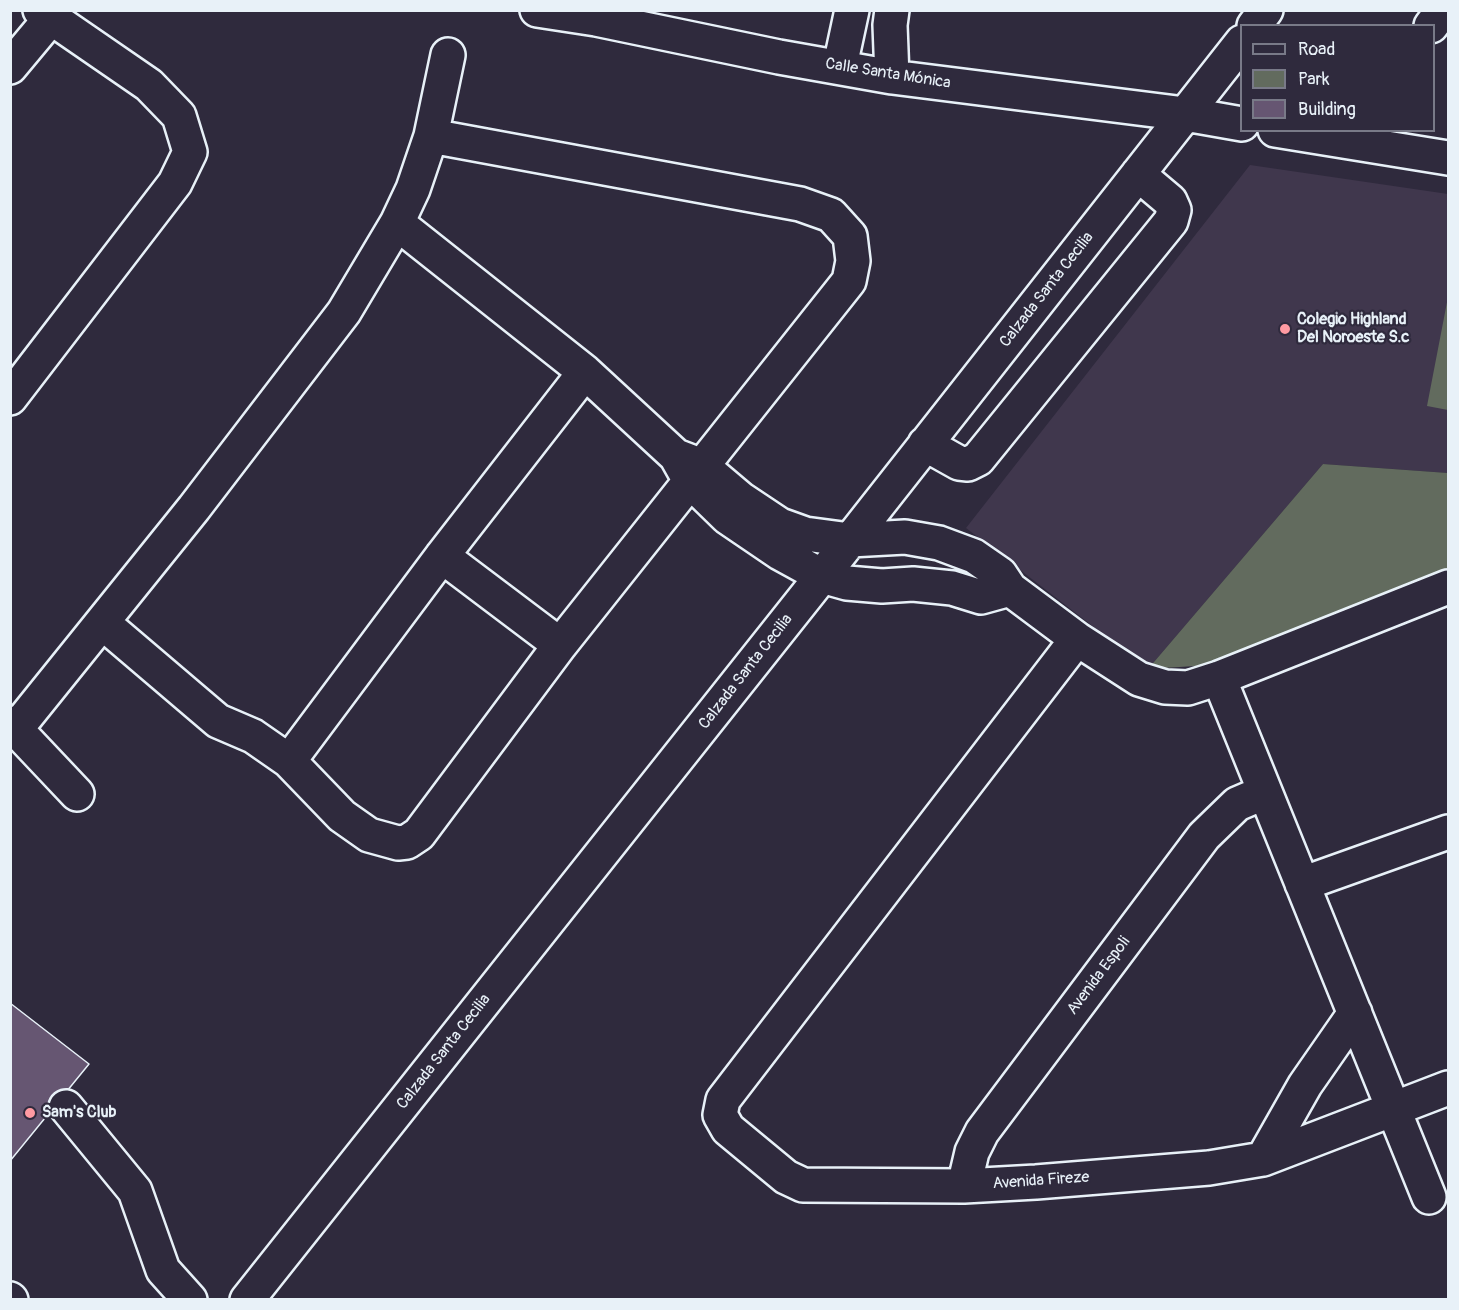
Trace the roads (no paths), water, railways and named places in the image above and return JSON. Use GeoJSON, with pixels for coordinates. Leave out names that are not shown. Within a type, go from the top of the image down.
{"type":"FeatureCollection","features":[{"type":"Feature","properties":{"kind":"street","name":"Calle Santa Mónica"},"geometry":{"type":"LineString","coordinates":[[537,10],[598,15],[779,57],[892,77],[1185,114],[1240,124]]}},
{"type":"Feature","properties":{"kind":"street"},"geometry":{"type":"LineString","coordinates":[[840,66],[852,10]]}},
{"type":"Feature","properties":{"kind":"street"},"geometry":{"type":"LineString","coordinates":[[892,10],[890,25],[892,77]]}},
{"type":"Feature","properties":{"kind":"street"},"geometry":{"type":"LineString","coordinates":[[1256,24],[1266,10]]}},
{"type":"Feature","properties":{"kind":"street"},"geometry":{"type":"LineString","coordinates":[[1432,24],[1443,10]]}},
{"type":"Feature","properties":{"kind":"street"},"geometry":{"type":"LineString","coordinates":[[10,67],[45,15],[149,85],[178,116],[190,152],[175,183],[10,398]]}},
{"type":"Feature","properties":{"kind":"street","name":"Calzada Santa Cecilia"},"geometry":{"type":"LineString","coordinates":[[247,1299],[822,576],[1240,45]]}},
{"type":"Feature","properties":{"kind":"street"},"geometry":{"type":"LineString","coordinates":[[77,794],[13,726],[103,623],[344,312],[397,223],[413,189],[431,136],[448,55]]}},
{"type":"Feature","properties":{"kind":"street"},"geometry":{"type":"LineString","coordinates":[[1287,132],[1449,158]]}},
{"type":"Feature","properties":{"kind":"street"},"geometry":{"type":"LineString","coordinates":[[103,623],[218,721],[253,736],[289,761],[342,816],[369,835],[398,843],[407,842],[418,834],[689,468],[849,280],[853,261],[850,236],[831,215],[800,204],[431,136]]}},
{"type":"Feature","properties":{"kind":"street"},"geometry":{"type":"LineString","coordinates":[[925,444],[959,463],[968,464],[978,459],[1172,221],[1174,210],[1170,201],[1138,174]]}},
{"type":"Feature","properties":{"kind":"street"},"geometry":{"type":"LineString","coordinates":[[397,223],[585,372],[689,468],[727,517],[780,553],[822,576],[862,585],[913,584],[952,588],[981,597],[1010,589]]}},
{"type":"Feature","properties":{"kind":"street"},"geometry":{"type":"LineString","coordinates":[[289,761],[442,556],[585,372]]}},
{"type":"Feature","properties":{"kind":"street"},"geometry":{"type":"LineString","coordinates":[[689,468],[780,525],[805,534],[850,540],[905,537],[939,543],[974,556],[1000,574],[1010,589],[1077,639],[1139,679],[1165,687],[1188,688],[1219,678],[1449,587]]}},
{"type":"Feature","properties":{"kind":"street"},"geometry":{"type":"LineString","coordinates":[[442,556],[560,645]]}},
{"type":"Feature","properties":{"kind":"street","name":"Avenida Fireze"},"geometry":{"type":"LineString","coordinates":[[1077,639],[723,1100],[720,1115],[728,1129],[786,1177],[803,1185],[964,1186],[1036,1182],[1197,1169],[1263,1159],[1449,1088]]}},
{"type":"Feature","properties":{"kind":"street"},"geometry":{"type":"LineString","coordinates":[[1219,678],[1429,1197]]}},
{"type":"Feature","properties":{"kind":"street","name":"Avenida Espoli"},"geometry":{"type":"LineString","coordinates":[[964,1186],[972,1152],[982,1132],[1204,836],[1237,804],[1265,792]]}},
{"type":"Feature","properties":{"kind":"street"},"geometry":{"type":"LineString","coordinates":[[1302,884],[1449,832]]}},
{"type":"Feature","properties":{"kind":"street"},"geometry":{"type":"LineString","coordinates":[[1263,1159],[1305,1085],[1355,1013]]}},
{"type":"Feature","properties":{"kind":"street"},"geometry":{"type":"LineString","coordinates":[[66,1107],[135,1191],[163,1270],[190,1299]]}},
{"type":"Feature","properties":{"kind":"place","name":"Colegio Highland Del Noroeste S.c"},"geometry":{"type":"Point","coordinates":[1285,329]}},
{"type":"Feature","properties":{"kind":"place","name":"Sam's Club"},"geometry":{"type":"Point","coordinates":[30,1113]}}]}
